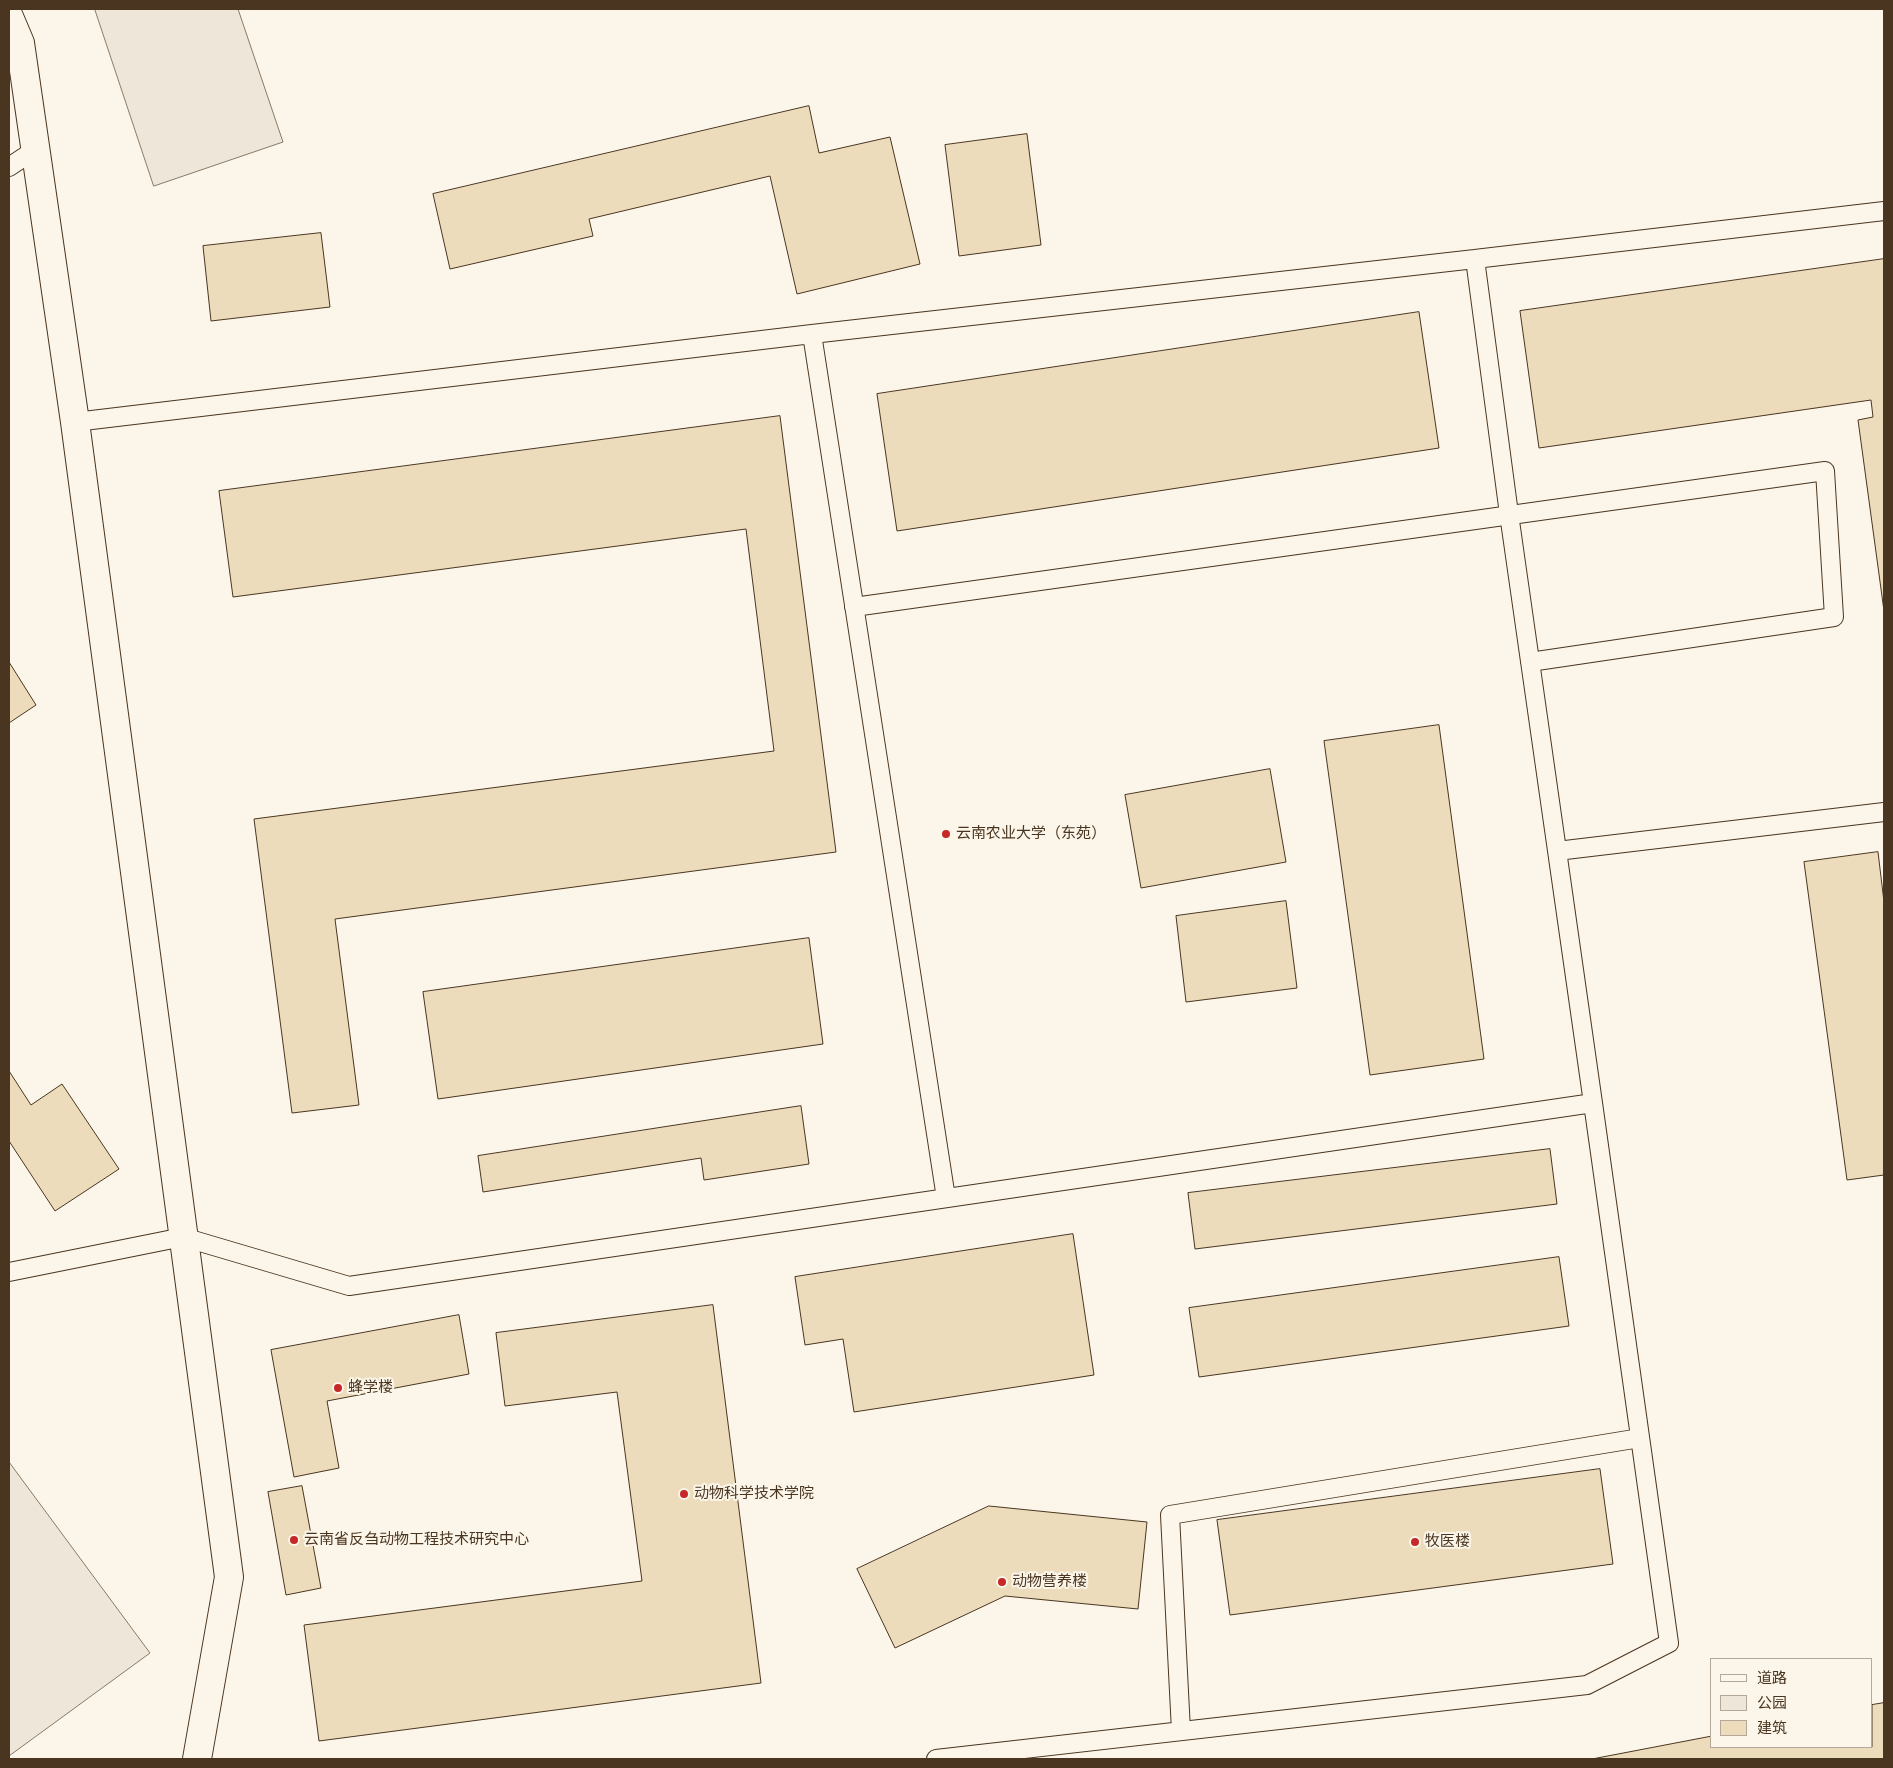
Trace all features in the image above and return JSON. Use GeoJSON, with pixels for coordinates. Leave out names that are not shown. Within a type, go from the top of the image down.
{"type":"FeatureCollection","features":[{"type":"Feature","properties":{"kind":"street"},"geometry":{"type":"LineString","coordinates":[[9,17],[20,43],[75,422],[229,1577],[197,1759]]}},
{"type":"Feature","properties":{"kind":"lane"},"geometry":{"type":"LineString","coordinates":[[9,167],[36,150]]}},
{"type":"Feature","properties":{"kind":"lane"},"geometry":{"type":"LineString","coordinates":[[75,422],[812,334],[1884,211]]}},
{"type":"Feature","properties":{"kind":"lane"},"geometry":{"type":"LineString","coordinates":[[936,1759],[1587,1685],[1669,1643],[1474,259]]}},
{"type":"Feature","properties":{"kind":"lane"},"geometry":{"type":"LineString","coordinates":[[812,334],[946,1198]]}},
{"type":"Feature","properties":{"kind":"lane"},"geometry":{"type":"LineString","coordinates":[[854,606],[1825,470],[1834,617],[1530,662]]}},
{"type":"Feature","properties":{"kind":"lane"},"geometry":{"type":"LineString","coordinates":[[1557,851],[1884,812]]}},
{"type":"Feature","properties":{"kind":"lane"},"geometry":{"type":"LineString","coordinates":[[9,1272],[184,1237],[349,1286],[1593,1102]]}},
{"type":"Feature","properties":{"kind":"lane"},"geometry":{"type":"LineString","coordinates":[[1181,1731],[1170,1515],[1640,1438]]}},
{"type":"Feature","properties":{"kind":"green space"},"geometry":{"type":"Polygon","coordinates":[[[95,9],[238,9],[283,142],[154,186],[95,9]]]}},
{"type":"Feature","properties":{"kind":"green space"},"geometry":{"type":"Polygon","coordinates":[[[9,1462],[150,1653],[9,1756],[9,1462]]]}},
{"type":"Feature","properties":{"kind":"building"},"geometry":{"type":"Polygon","coordinates":[[[809,106],[819,153],[890,137],[920,264],[797,294],[770,176],[589,219],[593,236],[450,269],[433,194],[809,106]]]}},
{"type":"Feature","properties":{"kind":"building"},"geometry":{"type":"Polygon","coordinates":[[[1027,134],[1041,245],[959,256],[945,145],[1027,134]]]}},
{"type":"Feature","properties":{"kind":"building"},"geometry":{"type":"Polygon","coordinates":[[[321,233],[330,307],[211,321],[203,246],[321,233]]]}},
{"type":"Feature","properties":{"kind":"building"},"geometry":{"type":"Polygon","coordinates":[[[1884,259],[1884,611],[1858,420],[1873,417],[1871,400],[1539,448],[1520,311],[1884,259]]]}},
{"type":"Feature","properties":{"kind":"building"},"geometry":{"type":"Polygon","coordinates":[[[1419,312],[1439,448],[897,531],[877,394],[1419,312]]]}},
{"type":"Feature","properties":{"kind":"building"},"geometry":{"type":"Polygon","coordinates":[[[780,416],[836,852],[335,919],[359,1105],[292,1113],[254,819],[774,751],[746,529],[233,597],[219,491],[780,416]]]}},
{"type":"Feature","properties":{"kind":"building"},"geometry":{"type":"Polygon","coordinates":[[[9,662],[36,705],[9,723],[9,662]]]}},
{"type":"Feature","properties":{"kind":"building"},"geometry":{"type":"Polygon","coordinates":[[[1439,725],[1484,1059],[1370,1075],[1324,741],[1439,725]]]}},
{"type":"Feature","properties":{"kind":"building"},"geometry":{"type":"Polygon","coordinates":[[[1270,769],[1286,862],[1141,888],[1125,795],[1270,769]]]}},
{"type":"Feature","properties":{"kind":"building"},"geometry":{"type":"Polygon","coordinates":[[[1878,852],[1884,902],[1884,1175],[1847,1180],[1804,862],[1878,852]]]}},
{"type":"Feature","properties":{"kind":"building"},"geometry":{"type":"Polygon","coordinates":[[[1286,901],[1297,988],[1186,1002],[1176,916],[1286,901]]]}},
{"type":"Feature","properties":{"kind":"building"},"geometry":{"type":"Polygon","coordinates":[[[809,938],[823,1044],[438,1099],[423,992],[809,938]]]}},
{"type":"Feature","properties":{"kind":"building"},"geometry":{"type":"Polygon","coordinates":[[[9,1071],[31,1105],[62,1084],[119,1169],[55,1211],[9,1141],[9,1071]]]}},
{"type":"Feature","properties":{"kind":"building"},"geometry":{"type":"Polygon","coordinates":[[[801,1106],[809,1164],[704,1180],[701,1158],[483,1192],[478,1156],[801,1106]]]}},
{"type":"Feature","properties":{"kind":"building"},"geometry":{"type":"Polygon","coordinates":[[[1550,1149],[1557,1204],[1195,1249],[1188,1193],[1550,1149]]]}},
{"type":"Feature","properties":{"kind":"building"},"geometry":{"type":"Polygon","coordinates":[[[1073,1234],[1094,1375],[854,1412],[843,1339],[805,1345],[795,1277],[1073,1234]]]}},
{"type":"Feature","properties":{"kind":"building"},"geometry":{"type":"Polygon","coordinates":[[[1559,1257],[1569,1326],[1199,1377],[1189,1308],[1559,1257]]]}},
{"type":"Feature","properties":{"kind":"building","name":"动物科学技术学院"},"geometry":{"type":"Polygon","coordinates":[[[713,1305],[761,1683],[319,1741],[304,1625],[642,1581],[617,1392],[505,1406],[496,1333],[713,1305]]]}},
{"type":"Feature","properties":{"kind":"building","name":"蜂学楼"},"geometry":{"type":"Polygon","coordinates":[[[459,1315],[469,1374],[327,1401],[339,1468],[294,1477],[271,1350],[459,1315]]]}},
{"type":"Feature","properties":{"kind":"building","name":"牧医楼"},"geometry":{"type":"Polygon","coordinates":[[[1600,1469],[1613,1564],[1230,1615],[1217,1520],[1600,1469]]]}},
{"type":"Feature","properties":{"kind":"building","name":"云南省反刍动物工程技术研究中心"},"geometry":{"type":"Polygon","coordinates":[[[302,1486],[321,1588],[286,1595],[268,1492],[302,1486]]]}},
{"type":"Feature","properties":{"kind":"building","name":"动物营养楼"},"geometry":{"type":"Polygon","coordinates":[[[989,1506],[1147,1522],[1138,1609],[1005,1596],[895,1648],[857,1569],[989,1506]]]}},
{"type":"Feature","properties":{"kind":"building"},"geometry":{"type":"Polygon","coordinates":[[[1884,1703],[1884,1759],[1592,1759],[1710,1736],[1710,1748],[1873,1748],[1873,1705],[1884,1703]]]}},
{"type":"Feature","properties":{"kind":"place","name":"云南农业大学（东苑）"},"geometry":{"type":"Point","coordinates":[946,834]}},
{"type":"Feature","properties":{"kind":"place","name":"蜂学楼"},"geometry":{"type":"Point","coordinates":[338,1388]}},
{"type":"Feature","properties":{"kind":"place","name":"动物科学技术学院"},"geometry":{"type":"Point","coordinates":[684,1494]}},
{"type":"Feature","properties":{"kind":"place","name":"云南省反刍动物工程技术研究中心"},"geometry":{"type":"Point","coordinates":[294,1540]}},
{"type":"Feature","properties":{"kind":"place","name":"牧医楼"},"geometry":{"type":"Point","coordinates":[1415,1542]}},
{"type":"Feature","properties":{"kind":"place","name":"动物营养楼"},"geometry":{"type":"Point","coordinates":[1002,1582]}}]}
